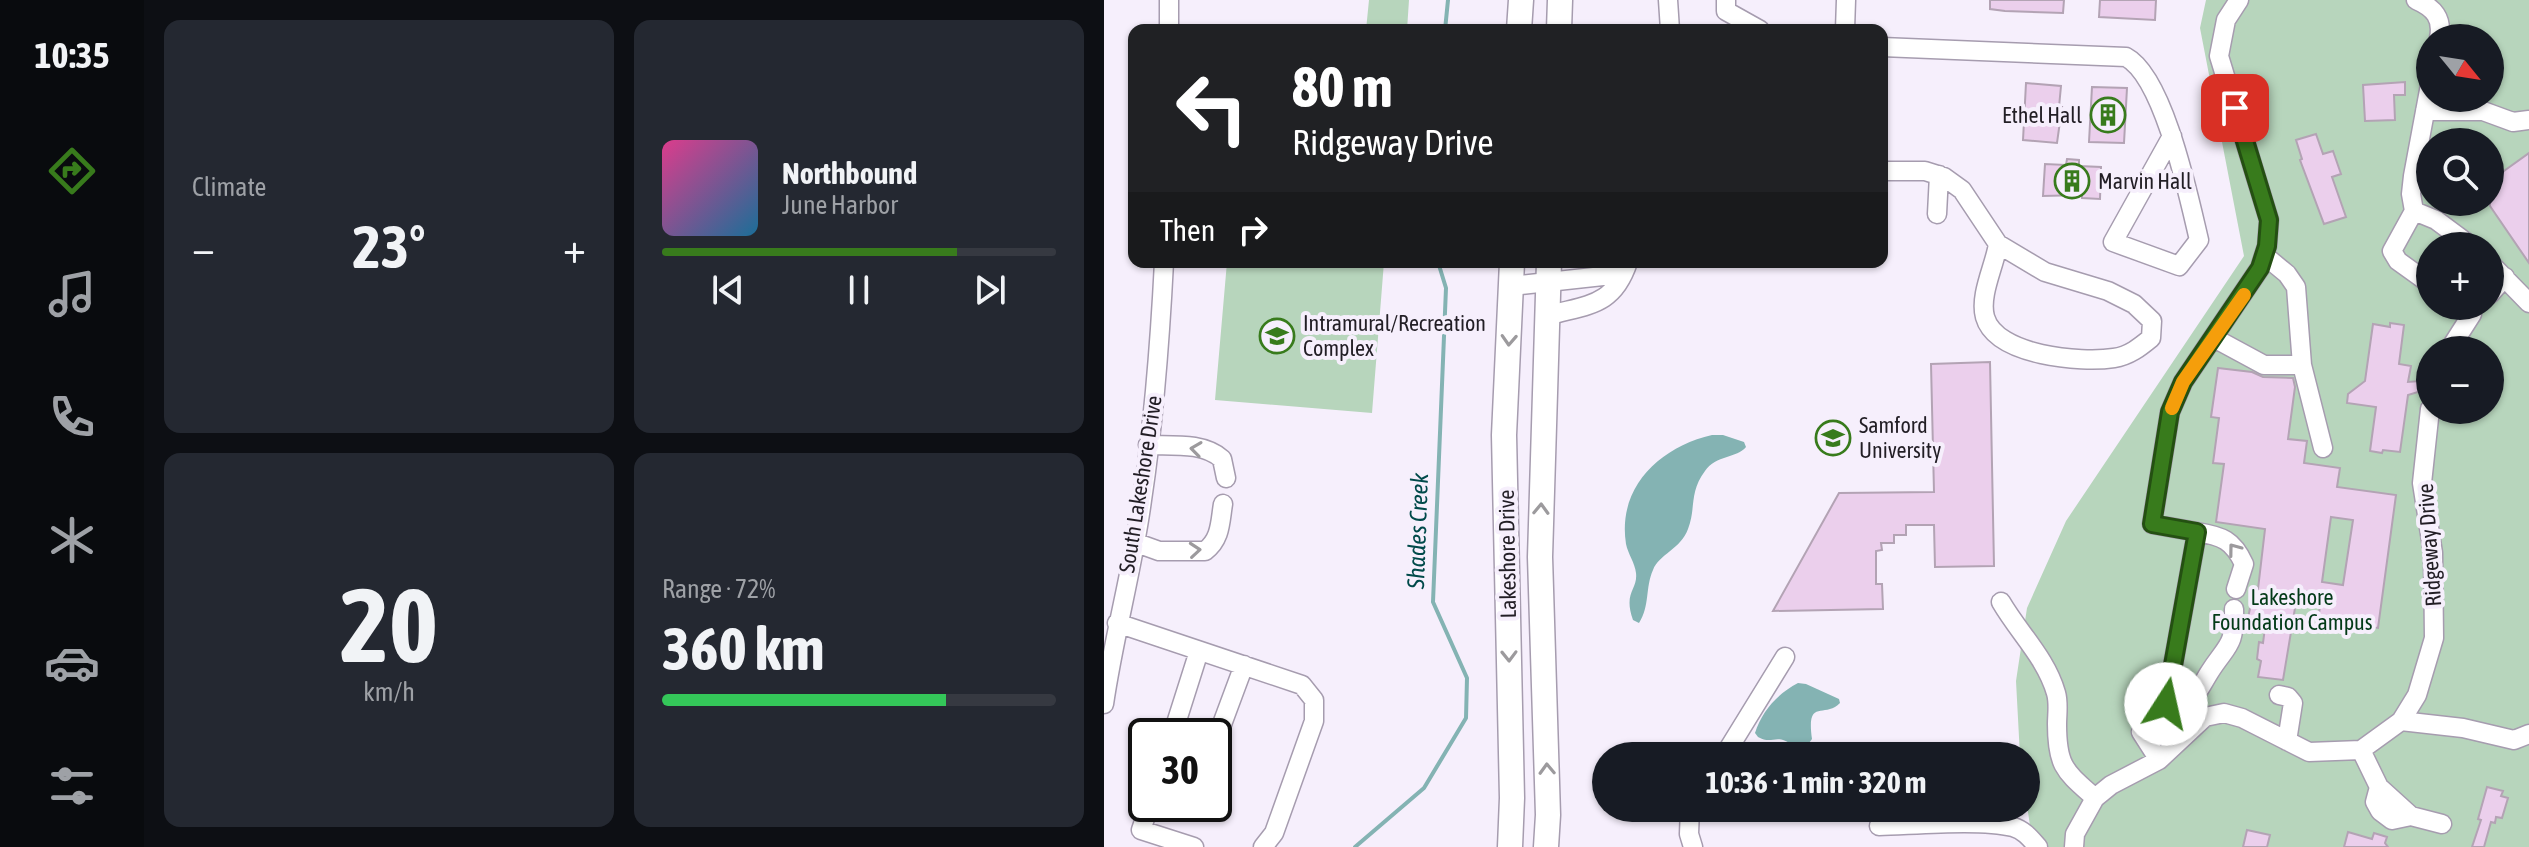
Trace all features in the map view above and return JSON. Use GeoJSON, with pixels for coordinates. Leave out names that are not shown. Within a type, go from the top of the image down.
{"type":"FeatureCollection","features":[{"type":"Feature","properties":{"kind":"main road"},"geometry":{"type":"LineString","coordinates":[[1519,24],[1521,0]]}},
{"type":"Feature","properties":{"kind":"main road"},"geometry":{"type":"LineString","coordinates":[[1559,24],[1560,0]]}},
{"type":"Feature","properties":{"kind":"main road","name":"Lakeshore Drive"},"geometry":{"type":"LineString","coordinates":[[1546,847],[1548,815],[1540,557],[1548,272]]}},
{"type":"Feature","properties":{"kind":"main road","name":"Lakeshore Drive"},"geometry":{"type":"LineString","coordinates":[[1510,847],[1512,798],[1504,435],[1512,274]]}},
{"type":"Feature","properties":{"kind":"main road"},"geometry":{"type":"LineString","coordinates":[[1507,557],[1540,557]]}},
{"type":"Feature","properties":{"kind":"street"},"geometry":{"type":"LineString","coordinates":[[1169,0],[1169,24]]}},
{"type":"Feature","properties":{"kind":"street"},"geometry":{"type":"LineString","coordinates":[[1668,0],[1670,24]]}},
{"type":"Feature","properties":{"kind":"street"},"geometry":{"type":"LineString","coordinates":[[1726,0],[1726,11],[1749,24]]}},
{"type":"Feature","properties":{"kind":"street"},"geometry":{"type":"LineString","coordinates":[[1845,24],[1846,0]]}},
{"type":"Feature","properties":{"kind":"street"},"geometry":{"type":"LineString","coordinates":[[2236,589],[2244,564],[2239,552],[2221,536],[2152,524],[2170,412],[2183,382],[2260,268],[2264,255],[2269,220],[2219,56],[2226,20],[2239,0]]}},
{"type":"Feature","properties":{"kind":"street"},"geometry":{"type":"LineString","coordinates":[[2416,0],[2438,16],[2440,24]]}},
{"type":"Feature","properties":{"kind":"street"},"geometry":{"type":"LineString","coordinates":[[1888,47],[2126,57],[2142,71],[2172,136],[2199,240],[2179,266],[2113,242],[2172,136]]}},
{"type":"Feature","properties":{"kind":"street"},"geometry":{"type":"LineString","coordinates":[[2416,273],[2393,256],[2393,246],[2414,211],[2412,185],[2425,112]]}},
{"type":"Feature","properties":{"kind":"street"},"geometry":{"type":"LineString","coordinates":[[2486,112],[2513,122],[2529,120]]}},
{"type":"Feature","properties":{"kind":"street"},"geometry":{"type":"LineString","coordinates":[[1891,178],[1925,171],[1939,175],[1962,190],[1998,244],[2045,272],[2108,291],[2134,304],[2152,321],[2151,338],[2135,351],[2114,358],[2061,358],[2034,354],[2009,341],[1992,330],[1985,317],[1985,297],[1998,244]]}},
{"type":"Feature","properties":{"kind":"street"},"geometry":{"type":"LineString","coordinates":[[1937,214],[1939,175]]}},
{"type":"Feature","properties":{"kind":"street"},"geometry":{"type":"LineString","coordinates":[[2414,211],[2436,220],[2452,232]]}},
{"type":"Feature","properties":{"kind":"street"},"geometry":{"type":"LineString","coordinates":[[2264,255],[2287,274],[2296,287],[2302,365],[2323,448]]}},
{"type":"Feature","properties":{"kind":"street","name":"South Lakeshore Drive"},"geometry":{"type":"LineString","coordinates":[[1104,703],[1142,501],[1160,337],[1164,268]]}},
{"type":"Feature","properties":{"kind":"street"},"geometry":{"type":"LineString","coordinates":[[1512,274],[1548,272],[1603,276],[1610,268]]}},
{"type":"Feature","properties":{"kind":"street"},"geometry":{"type":"LineString","coordinates":[[1547,316],[1607,299],[1622,280],[1626,268]]}},
{"type":"Feature","properties":{"kind":"street"},"geometry":{"type":"LineString","coordinates":[[2505,277],[2529,303]]}},
{"type":"Feature","properties":{"kind":"street"},"geometry":{"type":"LineString","coordinates":[[2214,338],[2264,365],[2302,365]]}},
{"type":"Feature","properties":{"kind":"street","name":"Ridgeway Drive"},"geometry":{"type":"LineString","coordinates":[[2361,750],[2401,721],[2417,695],[2434,638],[2433,553],[2422,483],[2428,424]]}},
{"type":"Feature","properties":{"kind":"street"},"geometry":{"type":"LineString","coordinates":[[1148,445],[1211,451],[1222,459],[1226,478]]}},
{"type":"Feature","properties":{"kind":"street"},"geometry":{"type":"LineString","coordinates":[[1134,542],[1159,551],[1205,551],[1219,534],[1223,504]]}},
{"type":"Feature","properties":{"kind":"street"},"geometry":{"type":"LineString","coordinates":[[2159,760],[2141,732],[2166,704],[2197,532]]}},
{"type":"Feature","properties":{"kind":"street"},"geometry":{"type":"LineString","coordinates":[[2001,602],[2043,662],[2057,696],[2057,749],[2066,771],[2095,798]]}},
{"type":"Feature","properties":{"kind":"street"},"geometry":{"type":"LineString","coordinates":[[2166,704],[2187,701],[2197,695],[2209,672],[2232,643],[2234,609]]}},
{"type":"Feature","properties":{"kind":"street"},"geometry":{"type":"LineString","coordinates":[[1117,623],[1302,685],[1314,700],[1314,721],[1274,833],[1263,847]]}},
{"type":"Feature","properties":{"kind":"street"},"geometry":{"type":"LineString","coordinates":[[1178,718],[1199,651]]}},
{"type":"Feature","properties":{"kind":"street"},"geometry":{"type":"LineString","coordinates":[[1733,742],[1785,657]]}},
{"type":"Feature","properties":{"kind":"street"},"geometry":{"type":"LineString","coordinates":[[1224,718],[1244,665]]}},
{"type":"Feature","properties":{"kind":"street"},"geometry":{"type":"LineString","coordinates":[[2279,695],[2288,697],[2293,703],[2287,741]]}},
{"type":"Feature","properties":{"kind":"street"},"geometry":{"type":"LineString","coordinates":[[2074,847],[2075,834],[2095,798],[2111,785],[2159,760],[2205,717],[2224,713],[2242,718],[2309,752],[2361,750],[2379,787],[2375,802],[2380,811],[2392,820],[2411,816],[2442,824]]}},
{"type":"Feature","properties":{"kind":"street"},"geometry":{"type":"LineString","coordinates":[[2401,721],[2463,728],[2514,740],[2529,734]]}},
{"type":"Feature","properties":{"kind":"street"},"geometry":{"type":"LineString","coordinates":[[1144,822],[1141,830],[1149,840],[1194,847]]}},
{"type":"Feature","properties":{"kind":"street"},"geometry":{"type":"LineString","coordinates":[[1689,822],[1693,847]]}},
{"type":"Feature","properties":{"kind":"street"},"geometry":{"type":"LineString","coordinates":[[1879,826],[2015,827],[2038,847]]}},
{"type":"Feature","properties":{"kind":"green space"},"geometry":{"type":"Polygon","coordinates":[[[1369,0],[1409,0],[1407,24],[1367,24],[1369,0]]]}},
{"type":"Feature","properties":{"kind":"green space","name":"Lakeshore Foundation Campus"},"geometry":{"type":"Polygon","coordinates":[[[2206,0],[2529,0],[2529,847],[2033,847],[2029,822],[2040,822],[2040,742],[2019,742],[2016,681],[2027,608],[2066,521],[2244,256],[2200,28],[2206,0]]]}},
{"type":"Feature","properties":{"kind":"green space"},"geometry":{"type":"Polygon","coordinates":[[[1226,268],[1384,268],[1372,413],[1215,400],[1226,268]]]}},
{"type":"Feature","properties":{"kind":"shaded area"},"geometry":{"type":"Polygon","coordinates":[[[1712,435],[1744,442],[1746,447],[1715,462],[1700,479],[1688,529],[1680,542],[1656,564],[1639,623],[1633,620],[1630,611],[1636,573],[1626,544],[1628,505],[1646,473],[1660,460],[1675,449],[1712,435]]]}},
{"type":"Feature","properties":{"kind":"shaded area"},"geometry":{"type":"Polygon","coordinates":[[[1798,683],[1806,684],[1839,699],[1840,703],[1814,713],[1810,742],[1758,737],[1755,733],[1766,710],[1783,692],[1798,683]]]}},
{"type":"Feature","properties":{"kind":"building"},"geometry":{"type":"Polygon","coordinates":[[[1990,0],[2064,0],[2063,13],[1990,9],[1990,0]]]}},
{"type":"Feature","properties":{"kind":"building"},"geometry":{"type":"Polygon","coordinates":[[[2100,0],[2156,0],[2155,20],[2099,17],[2100,0]]]}},
{"type":"Feature","properties":{"kind":"building"},"geometry":{"type":"Polygon","coordinates":[[[2405,82],[2405,95],[2394,95],[2395,120],[2365,121],[2363,85],[2405,82]]]}},
{"type":"Feature","properties":{"kind":"building"},"geometry":{"type":"Polygon","coordinates":[[[2026,83],[2061,86],[2059,107],[2062,107],[2057,143],[2023,140],[2026,83]]]}},
{"type":"Feature","properties":{"kind":"building","name":"Ethel Hall"},"geometry":{"type":"Polygon","coordinates":[[[2092,87],[2127,88],[2124,143],[2089,142],[2092,87]]]}},
{"type":"Feature","properties":{"kind":"building"},"geometry":{"type":"Polygon","coordinates":[[[2316,134],[2323,154],[2333,151],[2341,174],[2332,177],[2346,217],[2324,224],[2300,160],[2296,140],[2316,134]]]}},
{"type":"Feature","properties":{"kind":"building"},"geometry":{"type":"Polygon","coordinates":[[[2529,153],[2529,263],[2497,216],[2504,216],[2504,171],[2529,153]]]}},
{"type":"Feature","properties":{"kind":"building","name":"Marvin Hall"},"geometry":{"type":"Polygon","coordinates":[[[2067,159],[2079,160],[2079,166],[2101,167],[2100,199],[2082,198],[2082,195],[2043,196],[2045,164],[2066,165],[2067,159]]]}},
{"type":"Feature","properties":{"kind":"building"},"geometry":{"type":"Polygon","coordinates":[[[2390,323],[2404,325],[2399,364],[2411,366],[2408,382],[2416,381],[2416,393],[2408,395],[2400,452],[2383,450],[2382,453],[2370,451],[2376,407],[2347,403],[2348,394],[2365,381],[2373,324],[2390,327],[2390,323]]]}},
{"type":"Feature","properties":{"kind":"building"},"geometry":{"type":"Polygon","coordinates":[[[1990,362],[1994,566],[1935,567],[1934,525],[1906,525],[1906,535],[1894,535],[1894,543],[1881,543],[1882,550],[1876,551],[1876,584],[1882,584],[1883,609],[1773,611],[1839,493],[1934,492],[1931,364],[1990,362]]]}},
{"type":"Feature","properties":{"kind":"building"},"geometry":{"type":"Polygon","coordinates":[[[2218,368],[2252,372],[2263,377],[2293,378],[2295,387],[2288,439],[2307,441],[2304,463],[2340,468],[2337,487],[2396,495],[2378,628],[2318,620],[2322,593],[2298,590],[2283,680],[2258,677],[2261,661],[2257,659],[2259,642],[2263,643],[2266,620],[2248,618],[2254,589],[2258,589],[2265,529],[2216,522],[2224,464],[2213,463],[2219,418],[2211,417],[2218,368]],[[2331,517],[2322,582],[2343,585],[2353,520],[2331,517]]]}},
{"type":"Feature","properties":{"kind":"building"},"geometry":{"type":"Polygon","coordinates":[[[2487,787],[2503,791],[2501,796],[2508,798],[2502,818],[2496,817],[2495,823],[2491,822],[2484,847],[2472,847],[2481,820],[2478,819],[2487,787]]]}},
{"type":"Feature","properties":{"kind":"building"},"geometry":{"type":"Polygon","coordinates":[[[2247,830],[2270,835],[2267,847],[2243,847],[2247,830]]]}},
{"type":"Feature","properties":{"kind":"building"},"geometry":{"type":"Polygon","coordinates":[[[2348,832],[2372,839],[2374,833],[2387,837],[2385,843],[2388,847],[2344,847],[2348,832]]]}},
{"type":"Feature","properties":{"kind":"waterway","name":"Shades Creek"},"geometry":{"type":"LineString","coordinates":[[1446,24],[1448,0]]}},
{"type":"Feature","properties":{"kind":"waterway","name":"Shades Creek"},"geometry":{"type":"LineString","coordinates":[[1355,847],[1424,788],[1466,718],[1467,678],[1433,602],[1446,288],[1440,268]]}},
{"type":"Feature","properties":{"kind":"slow traffic"},"geometry":{"type":"LineString","coordinates":[[2172,408],[2183,382],[2244,295]]}},
{"type":"Feature","properties":{"kind":"place","name":"Ethel Hall"},"geometry":{"type":"Point","coordinates":[2108,115]}},
{"type":"Feature","properties":{"kind":"place","name":"Marvin Hall"},"geometry":{"type":"Point","coordinates":[2072,181]}},
{"type":"Feature","properties":{"kind":"place","name":"Intramural/Recreation Complex"},"geometry":{"type":"Point","coordinates":[1277,336]}},
{"type":"Feature","properties":{"kind":"place","name":"Samford University"},"geometry":{"type":"Point","coordinates":[1833,438]}},
{"type":"Feature","properties":{"kind":"route"},"geometry":{"type":"LineString","coordinates":[[2166,704],[2197,532],[2152,524],[2170,412],[2183,382],[2260,268],[2267,246],[2269,220],[2235,108]]}}]}
